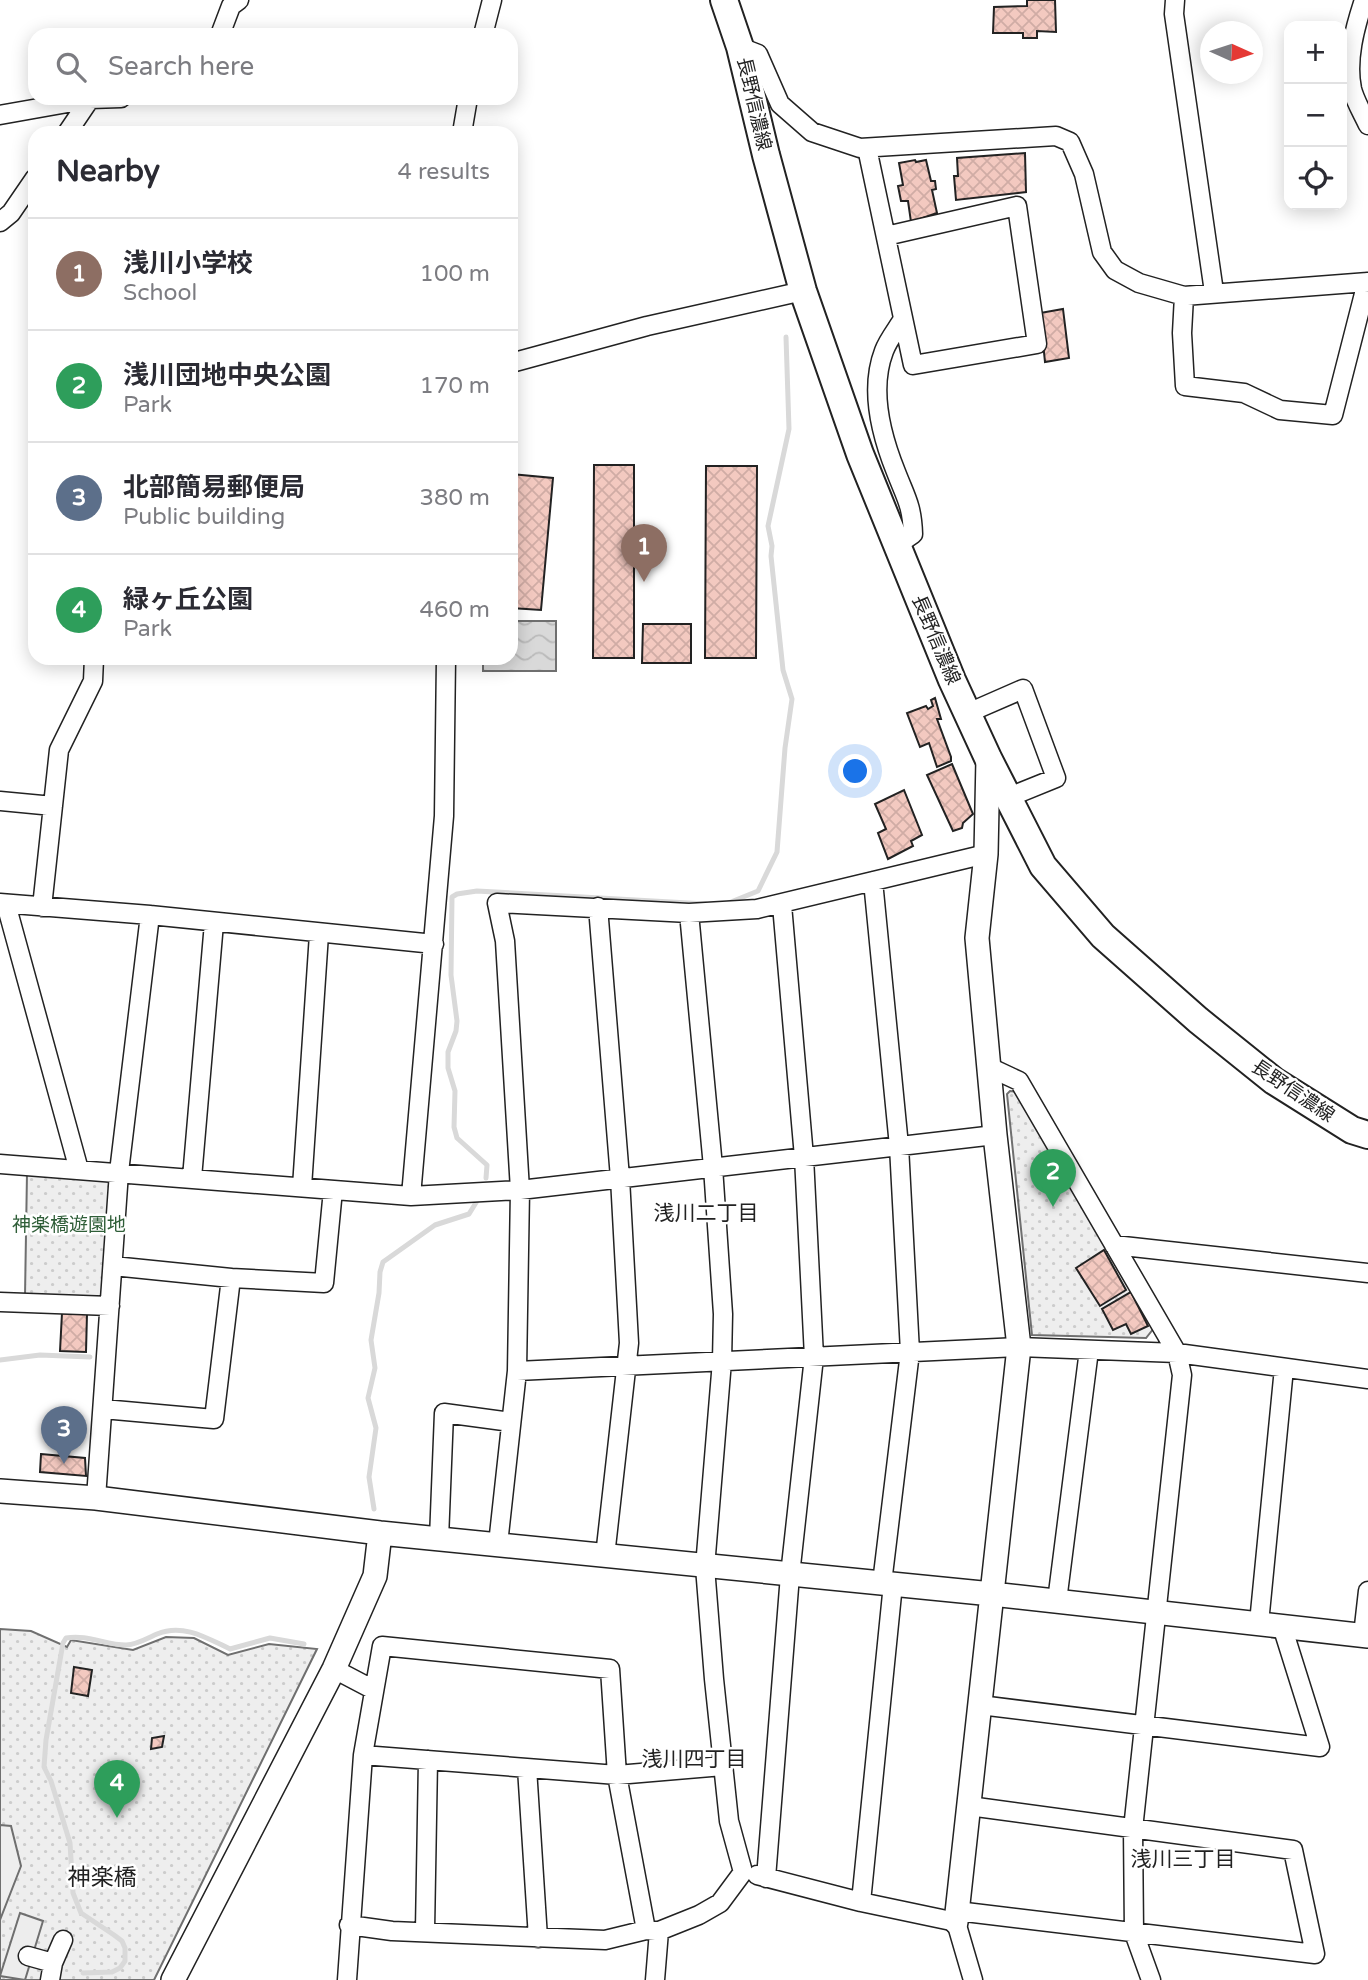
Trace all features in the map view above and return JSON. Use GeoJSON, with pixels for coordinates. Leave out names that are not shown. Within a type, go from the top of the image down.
{"type":"FeatureCollection","features":[{"type":"Feature","properties":{"kind":"main road","name":"長野信濃線"},"geometry":{"type":"LineString","coordinates":[[724,0],[740,47],[803,291],[860,454],[968,713],[1043,866],[1103,936],[1198,1020],[1274,1081],[1352,1130],[1368,1135]]}},
{"type":"Feature","properties":{"kind":"street"},"geometry":{"type":"LineString","coordinates":[[223,28],[231,6],[239,0]]}},
{"type":"Feature","properties":{"kind":"street"},"geometry":{"type":"LineString","coordinates":[[485,28],[492,0]]}},
{"type":"Feature","properties":{"kind":"street"},"geometry":{"type":"LineString","coordinates":[[1175,0],[1214,292]]}},
{"type":"Feature","properties":{"kind":"street"},"geometry":{"type":"LineString","coordinates":[[1364,0],[1351,54],[1352,89],[1368,125]]}},
{"type":"Feature","properties":{"kind":"street"},"geometry":{"type":"LineString","coordinates":[[740,47],[758,54],[779,104],[812,132],[860,148],[1056,136],[1070,142],[1084,174],[1102,252],[1115,270],[1139,283],[1184,296],[1367,282],[1333,415],[1280,410],[1244,393],[1185,386],[1182,333],[1184,296]]}},
{"type":"Feature","properties":{"kind":"street"},"geometry":{"type":"LineString","coordinates":[[0,115],[56,105]]}},
{"type":"Feature","properties":{"kind":"street"},"geometry":{"type":"LineString","coordinates":[[72,126],[86,105]]}},
{"type":"Feature","properties":{"kind":"street"},"geometry":{"type":"LineString","coordinates":[[463,126],[467,105]]}},
{"type":"Feature","properties":{"kind":"street"},"geometry":{"type":"LineString","coordinates":[[867,148],[913,365],[1037,344],[1017,206],[886,236]]}},
{"type":"Feature","properties":{"kind":"street"},"geometry":{"type":"LineString","coordinates":[[0,222],[11,213],[28,188]]}},
{"type":"Feature","properties":{"kind":"street"},"geometry":{"type":"LineString","coordinates":[[518,361],[647,326],[803,291]]}},
{"type":"Feature","properties":{"kind":"street"},"geometry":{"type":"LineString","coordinates":[[897,545],[913,534],[912,511],[895,471],[883,431],[875,386],[884,350],[904,319]]}},
{"type":"Feature","properties":{"kind":"street"},"geometry":{"type":"LineString","coordinates":[[42,907],[59,750],[93,681],[94,665]]}},
{"type":"Feature","properties":{"kind":"street"},"geometry":{"type":"LineString","coordinates":[[411,1196],[444,816],[446,665]]}},
{"type":"Feature","properties":{"kind":"street"},"geometry":{"type":"LineString","coordinates":[[968,713],[1023,689],[1056,778],[1009,797]]}},
{"type":"Feature","properties":{"kind":"street"},"geometry":{"type":"LineString","coordinates":[[973,1980],[956,1916],[1019,1347],[995,1135],[977,938],[986,854],[988,758]]}},
{"type":"Feature","properties":{"kind":"street"},"geometry":{"type":"LineString","coordinates":[[0,801],[53,806]]}},
{"type":"Feature","properties":{"kind":"street"},"geometry":{"type":"LineString","coordinates":[[498,1544],[517,1371],[520,1190],[505,941],[497,903],[689,913],[757,909],[986,854]]}},
{"type":"Feature","properties":{"kind":"street"},"geometry":{"type":"LineString","coordinates":[[861,1902],[887,1584],[910,1352],[899,1146],[873,881]]}},
{"type":"Feature","properties":{"kind":"street"},"geometry":{"type":"LineString","coordinates":[[79,1170],[3,904],[150,915],[434,944]]}},
{"type":"Feature","properties":{"kind":"street"},"geometry":{"type":"LineString","coordinates":[[766,1878],[790,1575],[814,1357],[804,1157],[782,905]]}},
{"type":"Feature","properties":{"kind":"street"},"geometry":{"type":"LineString","coordinates":[[598,907],[620,1178],[629,1343],[605,1556]]}},
{"type":"Feature","properties":{"kind":"street"},"geometry":{"type":"LineString","coordinates":[[689,913],[713,1167],[723,1314],[722,1361],[705,1567],[729,1821],[743,1872]]}},
{"type":"Feature","properties":{"kind":"street"},"geometry":{"type":"LineString","coordinates":[[96,1498],[120,1172],[150,915]]}},
{"type":"Feature","properties":{"kind":"street"},"geometry":{"type":"LineString","coordinates":[[192,1178],[214,923]]}},
{"type":"Feature","properties":{"kind":"street"},"geometry":{"type":"LineString","coordinates":[[302,1187],[319,934]]}},
{"type":"Feature","properties":{"kind":"street"},"geometry":{"type":"LineString","coordinates":[[989,1067],[1019,1081],[1177,1353],[1182,1375],[1133,1829],[1134,1933],[1151,1980]]}},
{"type":"Feature","properties":{"kind":"street"},"geometry":{"type":"LineString","coordinates":[[0,1164],[411,1196],[520,1190],[995,1135]]}},
{"type":"Feature","properties":{"kind":"street"},"geometry":{"type":"LineString","coordinates":[[113,1266],[231,1278],[324,1283],[333,1190]]}},
{"type":"Feature","properties":{"kind":"street"},"geometry":{"type":"LineString","coordinates":[[1114,1245],[1368,1273]]}},
{"type":"Feature","properties":{"kind":"street"},"geometry":{"type":"LineString","coordinates":[[103,1409],[214,1419],[231,1278]]}},
{"type":"Feature","properties":{"kind":"street"},"geometry":{"type":"LineString","coordinates":[[0,1302],[110,1306]]}},
{"type":"Feature","properties":{"kind":"street"},"geometry":{"type":"LineString","coordinates":[[517,1371],[1019,1347],[1177,1353],[1368,1380]]}},
{"type":"Feature","properties":{"kind":"street"},"geometry":{"type":"LineString","coordinates":[[1057,1601],[1089,1350]]}},
{"type":"Feature","properties":{"kind":"street"},"geometry":{"type":"LineString","coordinates":[[1259,1623],[1284,1368]]}},
{"type":"Feature","properties":{"kind":"street"},"geometry":{"type":"LineString","coordinates":[[439,1538],[444,1413],[511,1422]]}},
{"type":"Feature","properties":{"kind":"street"},"geometry":{"type":"LineString","coordinates":[[0,1492],[96,1498],[380,1533],[992,1594],[1366,1635],[1368,1591]]}},
{"type":"Feature","properties":{"kind":"street"},"geometry":{"type":"LineString","coordinates":[[173,1980],[334,1669],[375,1576],[380,1533]]}},
{"type":"Feature","properties":{"kind":"street"},"geometry":{"type":"LineString","coordinates":[[980,1705],[1320,1746],[1282,1626]]}},
{"type":"Feature","properties":{"kind":"street"},"geometry":{"type":"LineString","coordinates":[[347,1980],[363,1755],[382,1646],[610,1669],[617,1775],[652,1931],[655,1980]]}},
{"type":"Feature","properties":{"kind":"street"},"geometry":{"type":"LineString","coordinates":[[334,1669],[374,1690]]}},
{"type":"Feature","properties":{"kind":"street"},"geometry":{"type":"LineString","coordinates":[[363,1755],[617,1775],[723,1766]]}},
{"type":"Feature","properties":{"kind":"street"},"geometry":{"type":"LineString","coordinates":[[425,1930],[428,1760]]}},
{"type":"Feature","properties":{"kind":"street"},"geometry":{"type":"LineString","coordinates":[[527,1768],[538,1938]]}},
{"type":"Feature","properties":{"kind":"street"},"geometry":{"type":"LineString","coordinates":[[743,1872],[861,1902],[956,1916],[1315,1954],[1293,1850],[969,1806]]}},
{"type":"Feature","properties":{"kind":"street"},"geometry":{"type":"LineString","coordinates":[[349,1925],[392,1931],[425,1930],[605,1940],[652,1931],[699,1915],[720,1903],[743,1872]]}},
{"type":"Feature","properties":{"kind":"street"},"geometry":{"type":"LineString","coordinates":[[28,1955],[51,1972],[63,1940]]}},
{"type":"Feature","properties":{"kind":"green space"},"geometry":{"type":"Polygon","coordinates":[[[1010,1091],[1019,1092],[1154,1328],[1146,1338],[1032,1335],[1007,1094],[1010,1091]]]}},
{"type":"Feature","properties":{"kind":"green space","name":"神楽橋遊園地"},"geometry":{"type":"Polygon","coordinates":[[[27,1173],[115,1176],[108,1300],[25,1296],[27,1173]]]}},
{"type":"Feature","properties":{"kind":"green space"},"geometry":{"type":"Polygon","coordinates":[[[0,1629],[31,1631],[67,1647],[71,1640],[133,1650],[166,1637],[194,1638],[228,1655],[269,1644],[317,1649],[154,1980],[0,1980],[0,1629]]]}},
{"type":"Feature","properties":{"kind":"green space"},"geometry":{"type":"Polygon","coordinates":[[[0,1825],[11,1826],[21,1866],[0,1920],[0,1825]]]}},
{"type":"Feature","properties":{"kind":"shaded area"},"geometry":{"type":"Polygon","coordinates":[[[20,1913],[43,1921],[25,1980],[0,1976],[20,1913]]]}},
{"type":"Feature","properties":{"kind":"water"},"geometry":{"type":"Polygon","coordinates":[[[518,621],[556,621],[556,671],[483,671],[483,665],[518,665],[518,621]]]}},
{"type":"Feature","properties":{"kind":"building"},"geometry":{"type":"Polygon","coordinates":[[[1027,0],[1055,0],[1056,32],[1037,31],[1037,38],[1023,38],[1023,33],[993,33],[994,7],[1027,6],[1027,0]]]}},
{"type":"Feature","properties":{"kind":"building"},"geometry":{"type":"Polygon","coordinates":[[[1025,153],[1026,192],[956,200],[954,176],[958,176],[957,158],[1025,153]]]}},
{"type":"Feature","properties":{"kind":"building"},"geometry":{"type":"Polygon","coordinates":[[[926,160],[931,181],[935,181],[936,189],[932,190],[937,213],[911,222],[908,201],[901,201],[898,186],[903,185],[899,163],[926,160]]]}},
{"type":"Feature","properties":{"kind":"building"},"geometry":{"type":"Polygon","coordinates":[[[1063,309],[1069,358],[1045,362],[1040,313],[1063,309]]]}},
{"type":"Feature","properties":{"kind":"building"},"geometry":{"type":"Polygon","coordinates":[[[594,465],[634,465],[634,658],[593,658],[594,465]]]}},
{"type":"Feature","properties":{"kind":"building"},"geometry":{"type":"Polygon","coordinates":[[[706,466],[757,466],[756,658],[705,658],[706,466]]]}},
{"type":"Feature","properties":{"kind":"building"},"geometry":{"type":"Polygon","coordinates":[[[518,475],[553,478],[541,610],[518,608],[518,475]]]}},
{"type":"Feature","properties":{"kind":"building"},"geometry":{"type":"Polygon","coordinates":[[[643,624],[691,624],[691,663],[642,663],[643,624]]]}},
{"type":"Feature","properties":{"kind":"building"},"geometry":{"type":"Polygon","coordinates":[[[935,698],[941,719],[937,719],[951,757],[951,761],[937,767],[929,743],[920,747],[907,713],[926,706],[928,709],[933,706],[931,700],[935,698]]]}},
{"type":"Feature","properties":{"kind":"building"},"geometry":{"type":"Polygon","coordinates":[[[952,764],[973,814],[963,823],[962,828],[953,831],[927,775],[952,764]]]}},
{"type":"Feature","properties":{"kind":"building"},"geometry":{"type":"Polygon","coordinates":[[[904,790],[922,835],[911,841],[913,846],[888,859],[878,833],[886,829],[875,804],[904,790]]]}},
{"type":"Feature","properties":{"kind":"building"},"geometry":{"type":"Polygon","coordinates":[[[1104,1250],[1126,1290],[1100,1306],[1076,1268],[1104,1250]]]}},
{"type":"Feature","properties":{"kind":"building"},"geometry":{"type":"Polygon","coordinates":[[[1131,1292],[1148,1326],[1131,1334],[1126,1324],[1113,1330],[1102,1309],[1131,1292]]]}},
{"type":"Feature","properties":{"kind":"building"},"geometry":{"type":"Polygon","coordinates":[[[62,1313],[87,1314],[86,1352],[60,1351],[62,1313]]]}},
{"type":"Feature","properties":{"kind":"building"},"geometry":{"type":"Polygon","coordinates":[[[41,1454],[85,1458],[86,1476],[40,1472],[41,1454]]]}},
{"type":"Feature","properties":{"kind":"building"},"geometry":{"type":"Polygon","coordinates":[[[74,1667],[92,1670],[88,1696],[71,1693],[74,1667]]]}},
{"type":"Feature","properties":{"kind":"building"},"geometry":{"type":"Polygon","coordinates":[[[164,1736],[162,1747],[151,1749],[152,1738],[164,1736]]]}},
{"type":"Feature","properties":{"kind":"waterway"},"geometry":{"type":"LineString","coordinates":[[726,904],[758,891],[777,852],[785,748],[792,699],[783,670],[768,526],[789,429],[786,337]]}},
{"type":"Feature","properties":{"kind":"waterway"},"geometry":{"type":"LineString","coordinates":[[486,1178],[487,1165],[457,1138],[454,1127],[455,1091],[448,1068],[448,1052],[457,1021],[451,975],[452,897],[477,891],[706,904]]}},
{"type":"Feature","properties":{"kind":"waterway"},"geometry":{"type":"LineString","coordinates":[[374,1509],[369,1477],[376,1428],[368,1398],[375,1368],[371,1340],[383,1262],[435,1225],[469,1214],[477,1201]]}},
{"type":"Feature","properties":{"kind":"waterway"},"geometry":{"type":"LineString","coordinates":[[0,1360],[40,1355],[90,1357]]}},
{"type":"Feature","properties":{"kind":"waterway"},"geometry":{"type":"LineString","coordinates":[[83,1973],[112,1972],[120,1968],[125,1961],[125,1948],[122,1941],[81,1913],[73,1893],[70,1843],[44,1767],[46,1740],[66,1638],[81,1637],[126,1645],[176,1630],[195,1633],[230,1649],[270,1638],[304,1644]]}},
{"type":"Feature","properties":{"kind":"place","name":"浅川小学校"},"geometry":{"type":"Point","coordinates":[644,582]}},
{"type":"Feature","properties":{"kind":"place","name":"浅川団地中央公園"},"geometry":{"type":"Point","coordinates":[1053,1207]}},
{"type":"Feature","properties":{"kind":"place","name":"北部簡易郵便局"},"geometry":{"type":"Point","coordinates":[64,1464]}},
{"type":"Feature","properties":{"kind":"place","name":"緑ヶ丘公園"},"geometry":{"type":"Point","coordinates":[117,1818]}},
{"type":"Feature","properties":{"kind":"district","name":"浅川二丁目"},"geometry":{"type":"Point","coordinates":[706,1213]}},
{"type":"Feature","properties":{"kind":"district","name":"浅川四丁目"},"geometry":{"type":"Point","coordinates":[694,1759]}},
{"type":"Feature","properties":{"kind":"district","name":"浅川三丁目"},"geometry":{"type":"Point","coordinates":[1183,1859]}},
{"type":"Feature","properties":{"kind":"district","name":"神楽橋"},"geometry":{"type":"Point","coordinates":[102,1878]}}]}
